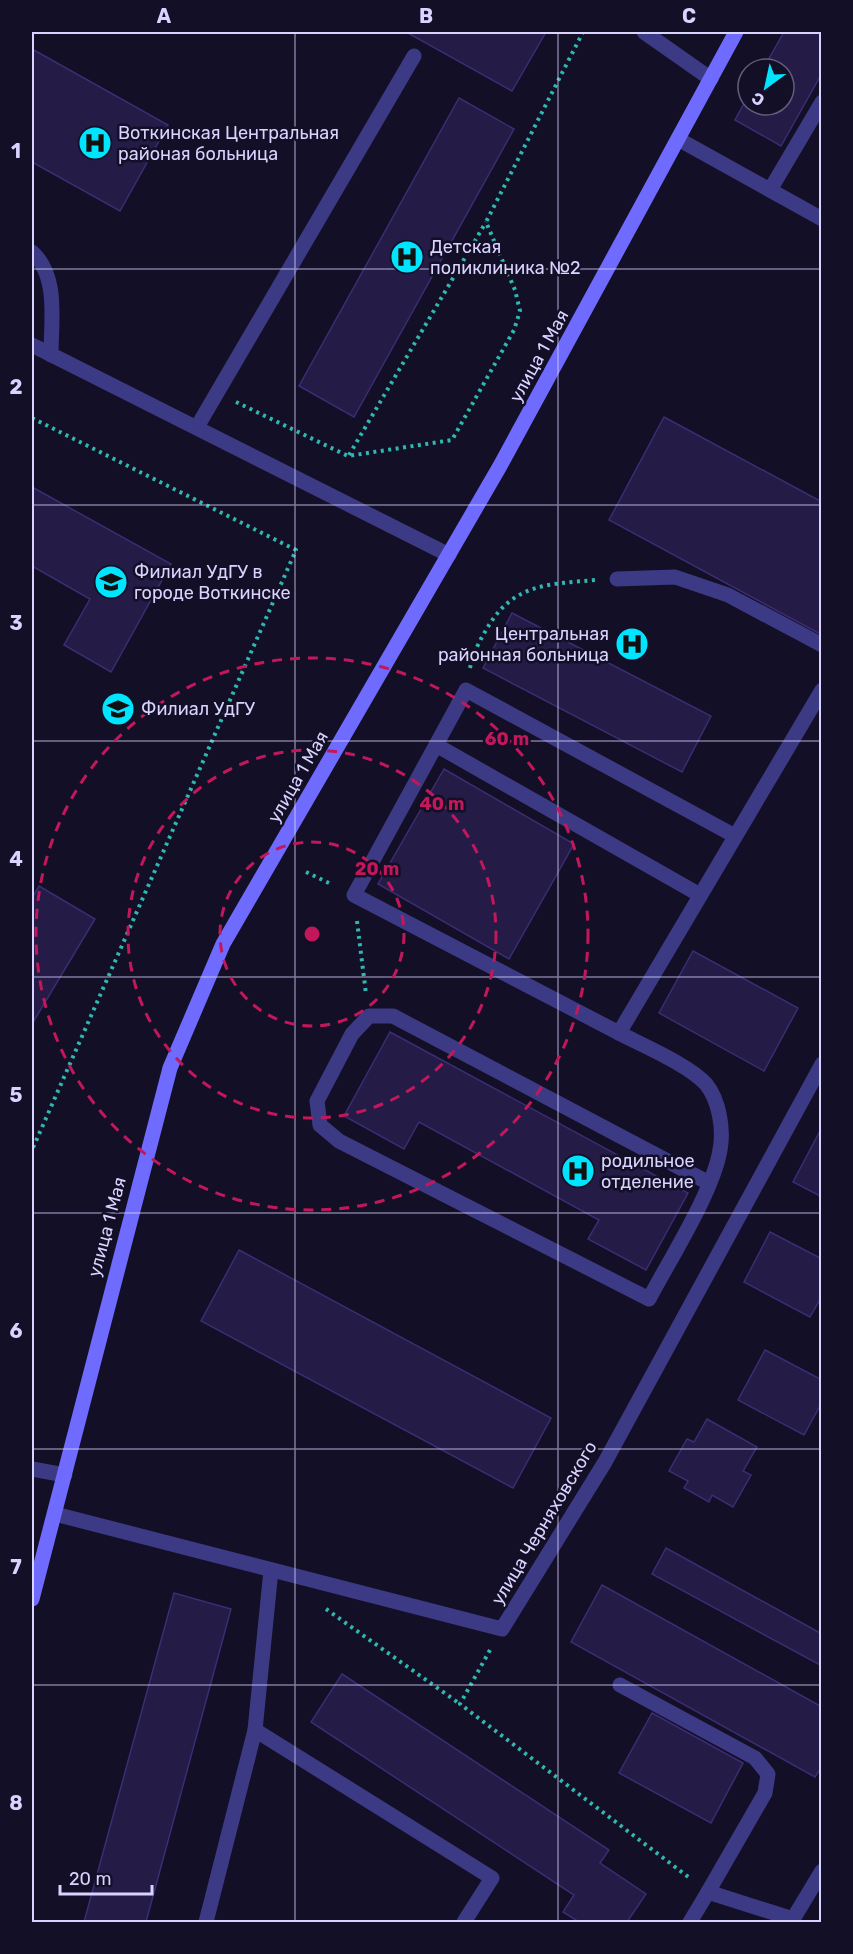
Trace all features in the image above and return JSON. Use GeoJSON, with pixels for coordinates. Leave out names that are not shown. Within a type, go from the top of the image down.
{"type":"FeatureCollection","features":[{"type":"Feature","properties":{"kind":"main road","name":"улица 1 Мая"},"geometry":{"type":"LineString","coordinates":[[32,1599],[170,1068],[224,944],[550,378],[736,32]]}},
{"type":"Feature","properties":{"kind":"street"},"geometry":{"type":"LineString","coordinates":[[644,32],[711,80]]}},
{"type":"Feature","properties":{"kind":"street"},"geometry":{"type":"LineString","coordinates":[[197,427],[414,56]]}},
{"type":"Feature","properties":{"kind":"street"},"geometry":{"type":"LineString","coordinates":[[770,190],[822,102]]}},
{"type":"Feature","properties":{"kind":"street"},"geometry":{"type":"LineString","coordinates":[[678,139],[822,219]]}},
{"type":"Feature","properties":{"kind":"street"},"geometry":{"type":"LineString","coordinates":[[32,252],[38,257],[50,284],[51,355]]}},
{"type":"Feature","properties":{"kind":"street"},"geometry":{"type":"LineString","coordinates":[[32,345],[449,555]]}},
{"type":"Feature","properties":{"kind":"street"},"geometry":{"type":"LineString","coordinates":[[617,579],[675,577],[728,595],[822,645]]}},
{"type":"Feature","properties":{"kind":"street"},"geometry":{"type":"LineString","coordinates":[[709,1183],[393,1016],[369,1016],[352,1034],[317,1101],[320,1125],[339,1141],[650,1299],[709,1183],[721,1149],[721,1119],[706,1084],[678,1065],[619,1032],[354,895],[466,690],[735,836]]}},
{"type":"Feature","properties":{"kind":"street"},"geometry":{"type":"LineString","coordinates":[[619,1032],[822,690]]}},
{"type":"Feature","properties":{"kind":"street"},"geometry":{"type":"LineString","coordinates":[[436,745],[700,895]]}},
{"type":"Feature","properties":{"kind":"street","name":"улица Черняховского"},"geometry":{"type":"LineString","coordinates":[[55,1514],[502,1629],[605,1462],[822,1064]]}},
{"type":"Feature","properties":{"kind":"street"},"geometry":{"type":"LineString","coordinates":[[32,1469],[65,1475]]}},
{"type":"Feature","properties":{"kind":"street"},"geometry":{"type":"LineString","coordinates":[[207,1923],[255,1730],[271,1570]]}},
{"type":"Feature","properties":{"kind":"street"},"geometry":{"type":"LineString","coordinates":[[620,1685],[755,1758],[768,1774],[765,1793],[690,1923]]}},
{"type":"Feature","properties":{"kind":"street"},"geometry":{"type":"LineString","coordinates":[[255,1730],[492,1878],[464,1923]]}},
{"type":"Feature","properties":{"kind":"street"},"geometry":{"type":"LineString","coordinates":[[708,1892],[794,1921],[822,1871]]}},
{"type":"Feature","properties":{"kind":"path"},"geometry":{"type":"LineString","coordinates":[[348,456],[486,222],[583,32]]}},
{"type":"Feature","properties":{"kind":"path"},"geometry":{"type":"LineString","coordinates":[[217,392],[348,456],[452,440],[514,330],[520,310],[515,290],[486,222]]}},
{"type":"Feature","properties":{"kind":"path"},"geometry":{"type":"LineString","coordinates":[[32,418],[296,550],[32,1150]]}},
{"type":"Feature","properties":{"kind":"path"},"geometry":{"type":"LineString","coordinates":[[466,690],[471,662],[483,634],[498,610],[519,593],[548,584],[617,579]]}},
{"type":"Feature","properties":{"kind":"path"},"geometry":{"type":"LineString","coordinates":[[306,872],[354,895],[369,1016]]}},
{"type":"Feature","properties":{"kind":"path"},"geometry":{"type":"LineString","coordinates":[[318,1603],[460,1704],[708,1892]]}},
{"type":"Feature","properties":{"kind":"path"},"geometry":{"type":"LineString","coordinates":[[460,1704],[502,1629]]}},
{"type":"Feature","properties":{"kind":"building"},"geometry":{"type":"Polygon","coordinates":[[[406,32],[546,32],[512,91],[406,32]]]}},
{"type":"Feature","properties":{"kind":"building"},"geometry":{"type":"Polygon","coordinates":[[[784,32],[822,32],[822,73],[781,146],[735,120],[737,117],[796,117],[796,57],[770,57],[784,32]]]}},
{"type":"Feature","properties":{"kind":"building","name":"Воткинская Центральная районая больница"},"geometry":{"type":"Polygon","coordinates":[[[32,49],[168,125],[120,211],[32,162],[32,49]]]}},
{"type":"Feature","properties":{"kind":"building","name":"Детская поликлиника №2"},"geometry":{"type":"Polygon","coordinates":[[[459,98],[514,129],[354,417],[299,386],[459,98]]]}},
{"type":"Feature","properties":{"kind":"building"},"geometry":{"type":"Polygon","coordinates":[[[664,417],[822,502],[822,635],[609,520],[664,417]]]}},
{"type":"Feature","properties":{"kind":"building","name":"Филиал УдГУ в городе Воткинске"},"geometry":{"type":"Polygon","coordinates":[[[32,487],[171,564],[111,672],[64,645],[90,599],[32,566],[32,487]]]}},
{"type":"Feature","properties":{"kind":"building"},"geometry":{"type":"Polygon","coordinates":[[[512,613],[711,716],[682,772],[483,668],[512,613]]]}},
{"type":"Feature","properties":{"kind":"building"},"geometry":{"type":"Polygon","coordinates":[[[444,769],[574,844],[509,959],[378,884],[444,769]]]}},
{"type":"Feature","properties":{"kind":"building"},"geometry":{"type":"Polygon","coordinates":[[[39,886],[95,919],[32,1024],[32,898],[39,886]]]}},
{"type":"Feature","properties":{"kind":"building"},"geometry":{"type":"Polygon","coordinates":[[[693,951],[798,1008],[764,1071],[659,1013],[693,951]]]}},
{"type":"Feature","properties":{"kind":"building","name":"родильное отделение"},"geometry":{"type":"Polygon","coordinates":[[[390,1032],[688,1193],[646,1270],[588,1239],[599,1220],[419,1122],[404,1149],[344,1116],[390,1032]]]}},
{"type":"Feature","properties":{"kind":"building"},"geometry":{"type":"Polygon","coordinates":[[[820,1131],[822,1132],[822,1197],[793,1182],[820,1131]]]}},
{"type":"Feature","properties":{"kind":"building"},"geometry":{"type":"Polygon","coordinates":[[[770,1232],[822,1259],[822,1296],[810,1317],[744,1282],[770,1232]]]}},
{"type":"Feature","properties":{"kind":"building"},"geometry":{"type":"Polygon","coordinates":[[[239,1250],[551,1418],[513,1488],[201,1321],[239,1250]]]}},
{"type":"Feature","properties":{"kind":"building"},"geometry":{"type":"Polygon","coordinates":[[[765,1350],[822,1380],[822,1402],[804,1435],[738,1400],[765,1350]]]}},
{"type":"Feature","properties":{"kind":"building"},"geometry":{"type":"Polygon","coordinates":[[[707,1419],[757,1447],[743,1471],[751,1475],[733,1507],[712,1495],[709,1502],[684,1488],[688,1481],[669,1471],[687,1439],[694,1442],[707,1419]]]}},
{"type":"Feature","properties":{"kind":"building"},"geometry":{"type":"Polygon","coordinates":[[[666,1548],[822,1634],[822,1666],[652,1574],[666,1548]]]}},
{"type":"Feature","properties":{"kind":"building"},"geometry":{"type":"Polygon","coordinates":[[[602,1585],[822,1707],[822,1766],[815,1777],[571,1642],[602,1585]]]}},
{"type":"Feature","properties":{"kind":"building"},"geometry":{"type":"Polygon","coordinates":[[[174,1593],[231,1609],[146,1922],[84,1922],[174,1593]]]}},
{"type":"Feature","properties":{"kind":"building"},"geometry":{"type":"Polygon","coordinates":[[[342,1674],[609,1850],[600,1863],[646,1894],[627,1922],[579,1922],[563,1912],[574,1895],[311,1722],[342,1674]]]}},
{"type":"Feature","properties":{"kind":"building"},"geometry":{"type":"Polygon","coordinates":[[[652,1713],[743,1763],[711,1823],[619,1773],[652,1713]]]}},
{"type":"Feature","properties":{"kind":"place","name":"Воткинская Центральная районая больница"},"geometry":{"type":"Point","coordinates":[95,143]}},
{"type":"Feature","properties":{"kind":"place","name":"Детская поликлиника №2"},"geometry":{"type":"Point","coordinates":[407,257]}},
{"type":"Feature","properties":{"kind":"place","name":"Филиал УдГУ в городе Воткинске"},"geometry":{"type":"Point","coordinates":[111,582]}},
{"type":"Feature","properties":{"kind":"place","name":"Центральная районная больница"},"geometry":{"type":"Point","coordinates":[632,644]}},
{"type":"Feature","properties":{"kind":"place","name":"Филиал УдГУ"},"geometry":{"type":"Point","coordinates":[118,709]}},
{"type":"Feature","properties":{"kind":"place","name":"родильное отделение"},"geometry":{"type":"Point","coordinates":[578,1171]}}]}
